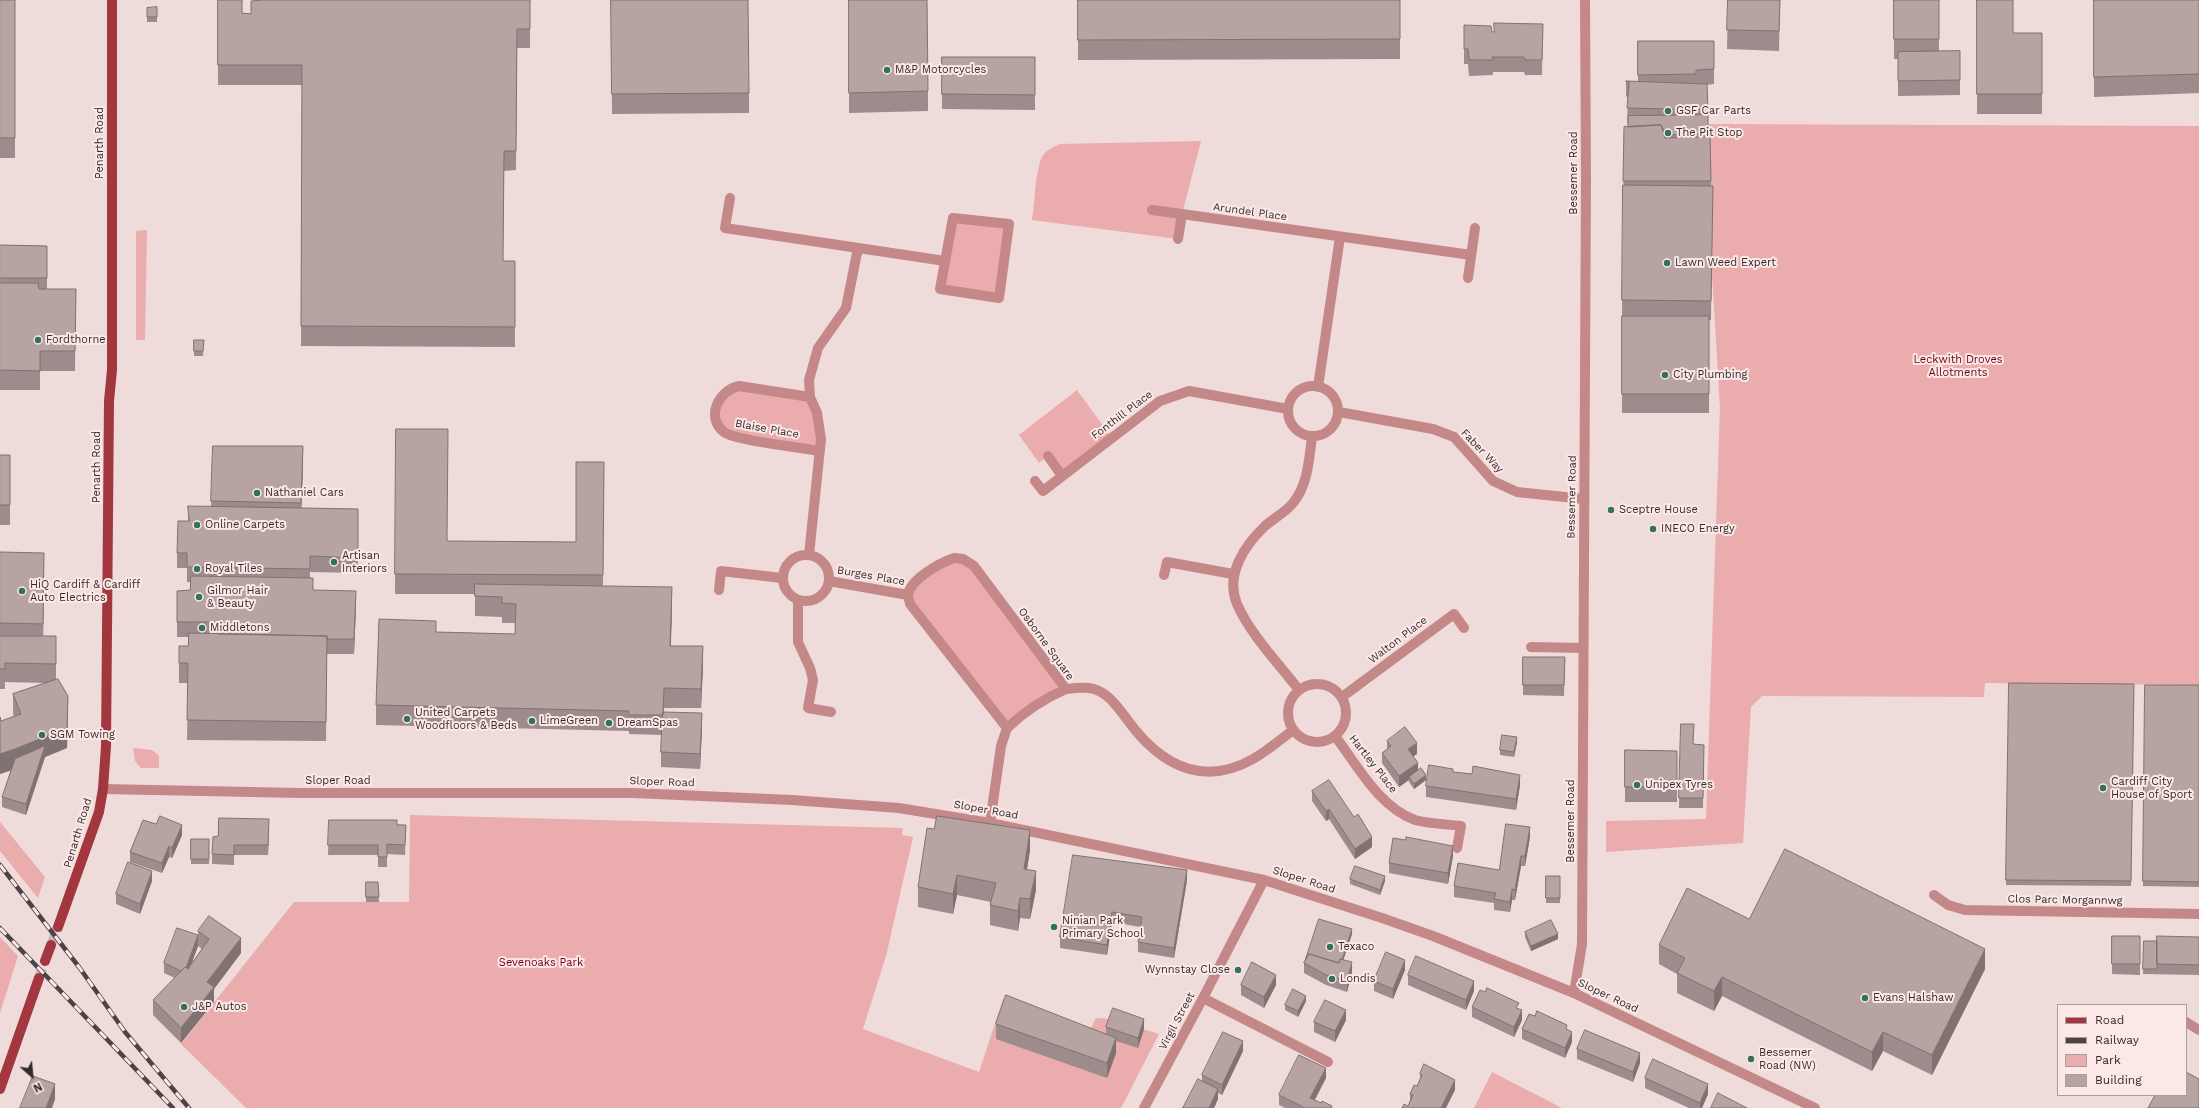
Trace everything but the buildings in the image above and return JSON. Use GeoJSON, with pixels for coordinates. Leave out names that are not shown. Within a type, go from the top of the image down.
{"type":"FeatureCollection","features":[{"type":"Feature","properties":{"kind":"main road","name":"Penarth Road"},"geometry":{"type":"LineString","coordinates":[[58,927],[89,842],[103,789],[107,720],[109,402],[112,370],[112,0]]}},
{"type":"Feature","properties":{"kind":"main road"},"geometry":{"type":"LineString","coordinates":[[45,961],[52,944]]}},
{"type":"Feature","properties":{"kind":"main road"},"geometry":{"type":"LineString","coordinates":[[0,1089],[39,978]]}},
{"type":"Feature","properties":{"kind":"street","name":"Bessemer Road"},"geometry":{"type":"LineString","coordinates":[[1574,993],[1582,954],[1586,196],[1585,0]]}},
{"type":"Feature","properties":{"kind":"street"},"geometry":{"type":"LineString","coordinates":[[730,198],[725,228],[945,261]]}},
{"type":"Feature","properties":{"kind":"street","name":"Arundel Place"},"geometry":{"type":"LineString","coordinates":[[1152,210],[1471,255]]}},
{"type":"Feature","properties":{"kind":"street"},"geometry":{"type":"LineString","coordinates":[[1178,239],[1182,214]]}},
{"type":"Feature","properties":{"kind":"street"},"geometry":{"type":"LineString","coordinates":[[953,218],[1009,224],[999,298],[940,289],[945,261],[953,218]]}},
{"type":"Feature","properties":{"kind":"street"},"geometry":{"type":"LineString","coordinates":[[1468,278],[1475,228]]}},
{"type":"Feature","properties":{"kind":"street"},"geometry":{"type":"LineString","coordinates":[[1318,387],[1340,237]]}},
{"type":"Feature","properties":{"kind":"street"},"geometry":{"type":"LineString","coordinates":[[831,712],[808,708],[813,680],[810,668],[798,642],[798,600],[787,593],[782,578],[784,570],[790,560],[797,556],[809,554],[820,451],[819,424],[810,397],[809,380],[818,348],[846,308],[858,248]]}},
{"type":"Feature","properties":{"kind":"street","name":"Blaise Place"},"geometry":{"type":"LineString","coordinates":[[810,397],[739,386],[731,388],[718,400],[715,419],[719,427],[731,436],[820,451]]}},
{"type":"Feature","properties":{"kind":"street"},"geometry":{"type":"LineString","coordinates":[[1318,387],[1327,390],[1333,395],[1338,403],[1339,412],[1337,421],[1332,428],[1325,434],[1312,437],[1296,430],[1291,423],[1288,409],[1290,400],[1296,393],[1303,388],[1318,387]]}},
{"type":"Feature","properties":{"kind":"street","name":"Fonthill Place"},"geometry":{"type":"LineString","coordinates":[[1035,481],[1043,491],[1160,401],[1189,391],[1288,409]]}},
{"type":"Feature","properties":{"kind":"street","name":"Faber Way"},"geometry":{"type":"LineString","coordinates":[[1339,412],[1433,429],[1454,437],[1493,482],[1517,492],[1584,499]]}},
{"type":"Feature","properties":{"kind":"street"},"geometry":{"type":"LineString","coordinates":[[1299,690],[1245,619],[1237,602],[1233,587],[1233,574],[1247,548],[1255,537],[1293,503],[1301,490],[1305,478],[1312,437]]}},
{"type":"Feature","properties":{"kind":"street"},"geometry":{"type":"LineString","coordinates":[[1048,456],[1062,476]]}},
{"type":"Feature","properties":{"kind":"street","name":"Burges Place"},"geometry":{"type":"LineString","coordinates":[[798,600],[814,600],[821,596],[829,581],[826,566],[821,560],[809,554]]}},
{"type":"Feature","properties":{"kind":"street","name":"Osborne Square"},"geometry":{"type":"LineString","coordinates":[[908,595],[914,584],[930,570],[954,558],[963,559],[974,566],[1066,688],[1031,707],[1007,728]]}},
{"type":"Feature","properties":{"kind":"street"},"geometry":{"type":"LineString","coordinates":[[1164,575],[1167,562],[1233,574]]}},
{"type":"Feature","properties":{"kind":"street"},"geometry":{"type":"LineString","coordinates":[[719,590],[721,571],[782,578]]}},
{"type":"Feature","properties":{"kind":"street","name":"Burges Place"},"geometry":{"type":"LineString","coordinates":[[829,581],[908,595]]}},
{"type":"Feature","properties":{"kind":"street"},"geometry":{"type":"LineString","coordinates":[[908,595],[910,604],[917,614],[1007,728],[1001,746],[990,823]]}},
{"type":"Feature","properties":{"kind":"street","name":"Walton Place"},"geometry":{"type":"LineString","coordinates":[[1342,697],[1454,614],[1464,628]]}},
{"type":"Feature","properties":{"kind":"street"},"geometry":{"type":"LineString","coordinates":[[1531,648],[1583,648]]}},
{"type":"Feature","properties":{"kind":"street"},"geometry":{"type":"LineString","coordinates":[[1318,683],[1328,685],[1342,697],[1346,706],[1347,716],[1344,726],[1335,736],[1321,742],[1311,742],[1302,738],[1293,730],[1288,719],[1288,709],[1291,699],[1299,690],[1308,685],[1318,683]]}},
{"type":"Feature","properties":{"kind":"street"},"geometry":{"type":"LineString","coordinates":[[1066,688],[1083,688],[1098,691],[1109,698],[1148,745],[1161,756],[1189,770],[1206,772],[1224,771],[1242,765],[1255,758],[1293,730]]}},
{"type":"Feature","properties":{"kind":"street","name":"Hartley Place"},"geometry":{"type":"LineString","coordinates":[[1335,736],[1381,797],[1393,808],[1416,820],[1461,826],[1457,848]]}},
{"type":"Feature","properties":{"kind":"street","name":"Sloper Road"},"geometry":{"type":"LineString","coordinates":[[103,789],[299,793],[633,793],[792,800],[899,808],[990,823],[1264,880],[1433,936],[1574,993],[1815,1108]]}},
{"type":"Feature","properties":{"kind":"street","name":"Virgil Street"},"geometry":{"type":"LineString","coordinates":[[1144,1108],[1264,880]]}},
{"type":"Feature","properties":{"kind":"street","name":"Clos Parc Morgannwg"},"geometry":{"type":"LineString","coordinates":[[1934,895],[1948,905],[1965,910],[2199,914]]}},
{"type":"Feature","properties":{"kind":"street"},"geometry":{"type":"LineString","coordinates":[[1203,998],[1328,1062]]}},
{"type":"Feature","properties":{"kind":"street"},"geometry":{"type":"LineString","coordinates":[[2187,1023],[2199,1030]]}},
{"type":"Feature","properties":{"kind":"green space","name":"Leckwith Droves Allotments"},"geometry":{"type":"Polygon","coordinates":[[[1703,124],[2199,126],[2199,685],[1985,683],[1984,697],[1762,696],[1751,707],[1743,843],[1606,852],[1606,821],[1706,819],[1720,408],[1703,124]]]}},
{"type":"Feature","properties":{"kind":"green space"},"geometry":{"type":"Polygon","coordinates":[[[1201,141],[1182,214],[1178,239],[1032,220],[1040,163],[1046,152],[1055,146],[1060,144],[1201,141]]]}},
{"type":"Feature","properties":{"kind":"green space"},"geometry":{"type":"Polygon","coordinates":[[[953,218],[1009,224],[999,298],[940,289],[953,218]]]}},
{"type":"Feature","properties":{"kind":"green space"},"geometry":{"type":"Polygon","coordinates":[[[147,230],[145,340],[136,340],[136,231],[147,230]]]}},
{"type":"Feature","properties":{"kind":"green space"},"geometry":{"type":"Polygon","coordinates":[[[731,388],[810,397],[820,451],[731,436],[719,427],[718,400],[731,388]]]}},
{"type":"Feature","properties":{"kind":"green space"},"geometry":{"type":"Polygon","coordinates":[[[1077,390],[1112,438],[1062,476],[1048,456],[1039,463],[1019,435],[1077,390]]]}},
{"type":"Feature","properties":{"kind":"green space"},"geometry":{"type":"Polygon","coordinates":[[[963,559],[1066,689],[1007,728],[910,604],[914,584],[930,570],[963,559]]]}},
{"type":"Feature","properties":{"kind":"green space"},"geometry":{"type":"Polygon","coordinates":[[[133,748],[152,750],[159,756],[159,768],[141,768],[135,761],[133,748]]]}},
{"type":"Feature","properties":{"kind":"green space","name":"Sevenoaks Park"},"geometry":{"type":"Polygon","coordinates":[[[410,815],[903,828],[902,835],[913,837],[886,956],[863,1029],[979,1072],[1003,999],[1091,1028],[1096,1018],[1110,1019],[1159,1034],[1121,1108],[246,1108],[181,1044],[294,902],[409,902],[410,815]]]}},
{"type":"Feature","properties":{"kind":"green space"},"geometry":{"type":"Polygon","coordinates":[[[0,822],[45,877],[38,898],[0,851],[0,822]]]}},
{"type":"Feature","properties":{"kind":"green space"},"geometry":{"type":"Polygon","coordinates":[[[0,937],[18,956],[0,1013],[0,937]]]}},
{"type":"Feature","properties":{"kind":"green space"},"geometry":{"type":"Polygon","coordinates":[[[1492,1072],[1562,1108],[1474,1108],[1492,1072]]]}},
{"type":"Feature","properties":{"kind":"tunnel"},"geometry":{"type":"LineString","coordinates":[[51,945],[58,927]]}},
{"type":"Feature","properties":{"kind":"tunnel"},"geometry":{"type":"LineString","coordinates":[[39,978],[45,961]]}},
{"type":"Feature","properties":{"kind":"railway"},"geometry":{"type":"LineString","coordinates":[[0,865],[79,967],[125,1032],[189,1108]]}},
{"type":"Feature","properties":{"kind":"railway"},"geometry":{"type":"LineString","coordinates":[[0,928],[173,1108]]}},
{"type":"Feature","properties":{"kind":"place","name":"M&P Motorcycles"},"geometry":{"type":"Point","coordinates":[887,70]}},
{"type":"Feature","properties":{"kind":"place","name":"GSF Car Parts"},"geometry":{"type":"Point","coordinates":[1668,111]}},
{"type":"Feature","properties":{"kind":"place","name":"The Pit Stop"},"geometry":{"type":"Point","coordinates":[1668,133]}},
{"type":"Feature","properties":{"kind":"place","name":"Lawn Weed Expert"},"geometry":{"type":"Point","coordinates":[1667,263]}},
{"type":"Feature","properties":{"kind":"place","name":"Fordthorne"},"geometry":{"type":"Point","coordinates":[38,340]}},
{"type":"Feature","properties":{"kind":"place","name":"City Plumbing"},"geometry":{"type":"Point","coordinates":[1665,375]}},
{"type":"Feature","properties":{"kind":"place","name":"Nathaniel Cars"},"geometry":{"type":"Point","coordinates":[257,493]}},
{"type":"Feature","properties":{"kind":"place","name":"Sceptre House"},"geometry":{"type":"Point","coordinates":[1611,510]}},
{"type":"Feature","properties":{"kind":"place","name":"Online Carpets"},"geometry":{"type":"Point","coordinates":[197,525]}},
{"type":"Feature","properties":{"kind":"place","name":"INECO Energy"},"geometry":{"type":"Point","coordinates":[1653,529]}},
{"type":"Feature","properties":{"kind":"place","name":"Artisan Interiors"},"geometry":{"type":"Point","coordinates":[334,562]}},
{"type":"Feature","properties":{"kind":"place","name":"Royal Tiles"},"geometry":{"type":"Point","coordinates":[197,569]}},
{"type":"Feature","properties":{"kind":"place","name":"HiQ Cardiff & Cardiff Auto Electrics"},"geometry":{"type":"Point","coordinates":[22,591]}},
{"type":"Feature","properties":{"kind":"place","name":"Gilmor Hair & Beauty"},"geometry":{"type":"Point","coordinates":[199,597]}},
{"type":"Feature","properties":{"kind":"place","name":"Middletons"},"geometry":{"type":"Point","coordinates":[202,628]}},
{"type":"Feature","properties":{"kind":"place","name":"United Carpets Woodfloors & Beds"},"geometry":{"type":"Point","coordinates":[407,719]}},
{"type":"Feature","properties":{"kind":"place","name":"LimeGreen"},"geometry":{"type":"Point","coordinates":[532,721]}},
{"type":"Feature","properties":{"kind":"place","name":"DreamSpas"},"geometry":{"type":"Point","coordinates":[609,723]}},
{"type":"Feature","properties":{"kind":"place","name":"SGM Towing"},"geometry":{"type":"Point","coordinates":[42,735]}},
{"type":"Feature","properties":{"kind":"place","name":"Unipex Tyres"},"geometry":{"type":"Point","coordinates":[1637,785]}},
{"type":"Feature","properties":{"kind":"place","name":"Cardiff City House of Sport"},"geometry":{"type":"Point","coordinates":[2103,788]}},
{"type":"Feature","properties":{"kind":"place","name":"Ninian Park Primary School"},"geometry":{"type":"Point","coordinates":[1054,927]}},
{"type":"Feature","properties":{"kind":"place","name":"Texaco"},"geometry":{"type":"Point","coordinates":[1330,947]}},
{"type":"Feature","properties":{"kind":"place","name":"Wynnstay Close"},"geometry":{"type":"Point","coordinates":[1238,970]}},
{"type":"Feature","properties":{"kind":"place","name":"Londis"},"geometry":{"type":"Point","coordinates":[1332,979]}},
{"type":"Feature","properties":{"kind":"place","name":"Evans Halshaw"},"geometry":{"type":"Point","coordinates":[1865,998]}},
{"type":"Feature","properties":{"kind":"place","name":"J&P Autos"},"geometry":{"type":"Point","coordinates":[184,1007]}},
{"type":"Feature","properties":{"kind":"place","name":"Bessemer Road (NW)"},"geometry":{"type":"Point","coordinates":[1751,1059]}}]}
